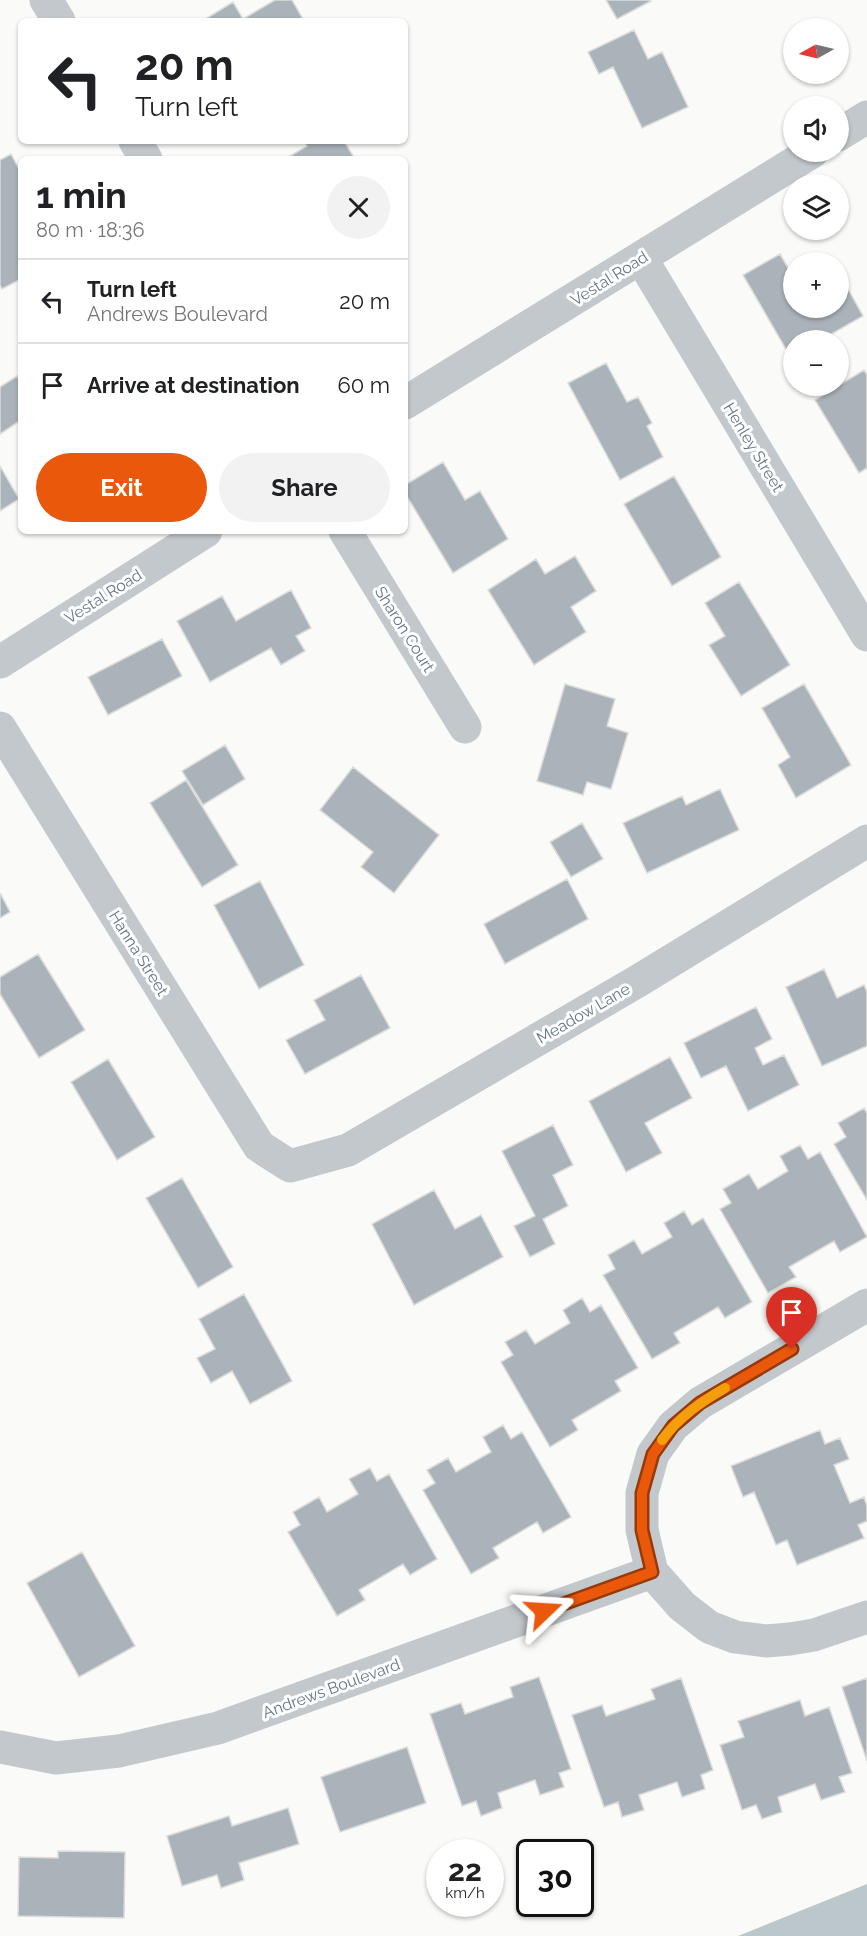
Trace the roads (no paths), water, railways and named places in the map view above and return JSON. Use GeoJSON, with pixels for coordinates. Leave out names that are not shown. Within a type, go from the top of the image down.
{"type":"FeatureCollection","features":[{"type":"Feature","properties":{"kind":"street"},"geometry":{"type":"LineString","coordinates":[[46,0],[57,18]]}},
{"type":"Feature","properties":{"kind":"street"},"geometry":{"type":"LineString","coordinates":[[849,128],[867,117]]}},
{"type":"Feature","properties":{"kind":"street","name":"Vestal Road"},"geometry":{"type":"LineString","coordinates":[[408,401],[796,162]]}},
{"type":"Feature","properties":{"kind":"street","name":"Henley Street"},"geometry":{"type":"LineString","coordinates":[[641,258],[867,635]]}},
{"type":"Feature","properties":{"kind":"street","name":"Vestal Road"},"geometry":{"type":"LineString","coordinates":[[0,662],[201,534]]}},
{"type":"Feature","properties":{"kind":"street","name":"Sharon Court"},"geometry":{"type":"LineString","coordinates":[[347,534],[465,727]]}},
{"type":"Feature","properties":{"kind":"street","name":"Hanna Street"},"geometry":{"type":"LineString","coordinates":[[0,728],[259,1146],[290,1166]]}},
{"type":"Feature","properties":{"kind":"street","name":"Meadow Lane"},"geometry":{"type":"LineString","coordinates":[[290,1166],[348,1150],[638,981],[867,841]]}},
{"type":"Feature","properties":{"kind":"street"},"geometry":{"type":"LineString","coordinates":[[867,1305],[700,1403],[673,1426],[653,1454],[642,1493],[642,1530],[652,1572],[682,1606],[709,1626],[735,1637],[766,1641],[790,1640],[814,1635],[867,1617]]}},
{"type":"Feature","properties":{"kind":"street","name":"Andrews Boulevard"},"geometry":{"type":"LineString","coordinates":[[0,1747],[56,1758],[119,1751],[218,1728],[652,1572]]}}]}
